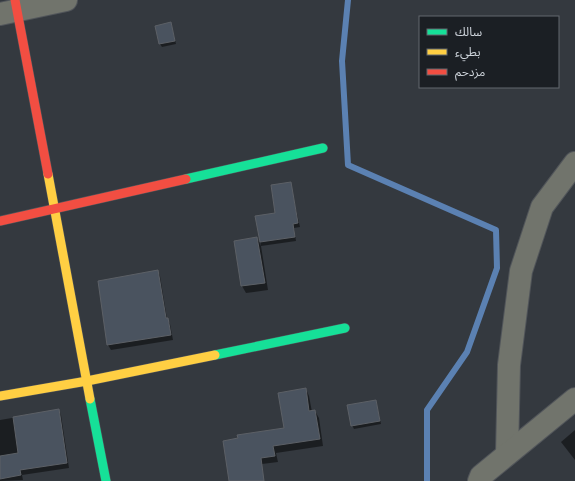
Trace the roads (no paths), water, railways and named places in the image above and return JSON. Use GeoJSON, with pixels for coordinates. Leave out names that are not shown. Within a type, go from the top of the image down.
{"type":"FeatureCollection","features":[{"type":"Feature","properties":{"kind":"street"},"geometry":{"type":"LineString","coordinates":[[66,0],[10,8],[55,210],[106,481]]}},
{"type":"Feature","properties":{"kind":"street"},"geometry":{"type":"LineString","coordinates":[[0,221],[55,210],[324,148]]}},
{"type":"Feature","properties":{"kind":"street"},"geometry":{"type":"LineString","coordinates":[[507,454],[509,365],[521,270],[542,207],[575,163]]}},
{"type":"Feature","properties":{"kind":"street"},"geometry":{"type":"LineString","coordinates":[[0,396],[87,381],[345,328]]}},
{"type":"Feature","properties":{"kind":"street"},"geometry":{"type":"LineString","coordinates":[[479,481],[481,476],[575,399]]}},
{"type":"Feature","properties":{"kind":"waterway"},"geometry":{"type":"LineString","coordinates":[[348,0],[342,61],[348,165],[496,230],[497,268],[467,352],[427,410],[427,481]]}}]}
